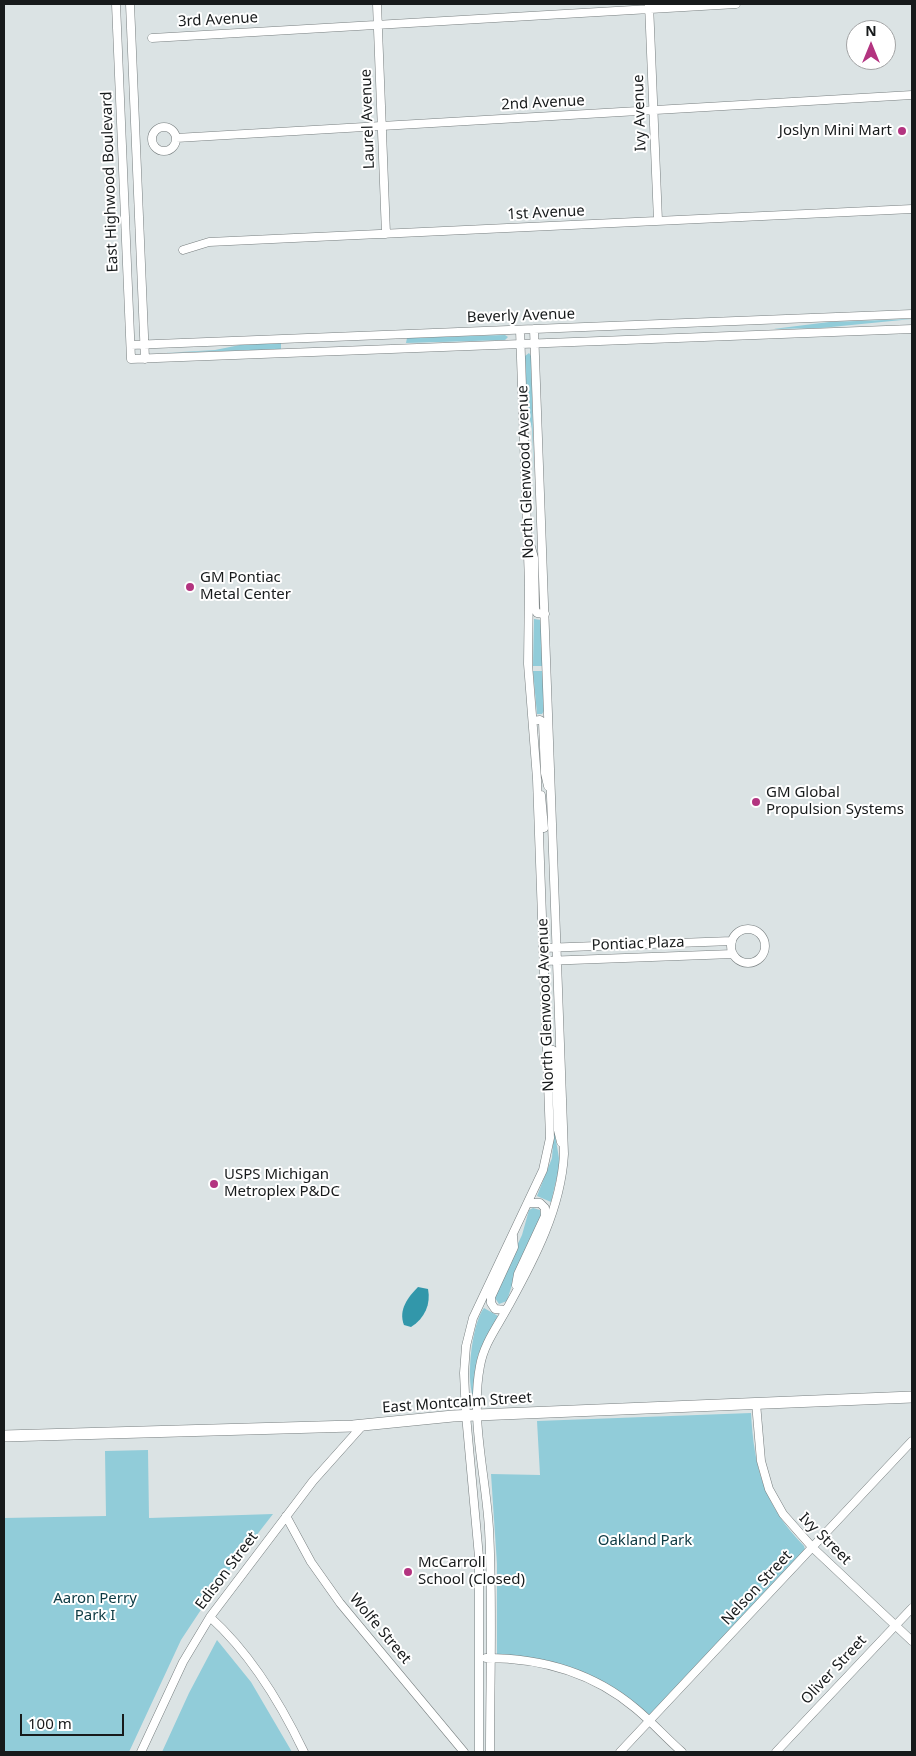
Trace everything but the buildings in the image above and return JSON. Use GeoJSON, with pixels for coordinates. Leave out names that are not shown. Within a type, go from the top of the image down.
{"type":"FeatureCollection","features":[{"type":"Feature","properties":{"kind":"main road","name":"East Montcalm Street"},"geometry":{"type":"LineString","coordinates":[[4,1436],[363,1425],[472,1415],[912,1397]]}},
{"type":"Feature","properties":{"kind":"street","name":"East Highwood Boulevard"},"geometry":{"type":"LineString","coordinates":[[116,4],[131,359]]}},
{"type":"Feature","properties":{"kind":"street","name":"East Highwood Boulevard"},"geometry":{"type":"LineString","coordinates":[[130,4],[145,359]]}},
{"type":"Feature","properties":{"kind":"street","name":"Laurel Avenue"},"geometry":{"type":"LineString","coordinates":[[377,4],[386,234]]}},
{"type":"Feature","properties":{"kind":"street","name":"3rd Avenue"},"geometry":{"type":"LineString","coordinates":[[152,38],[378,25],[649,6],[736,4]]}},
{"type":"Feature","properties":{"kind":"street","name":"Ivy Avenue"},"geometry":{"type":"LineString","coordinates":[[649,6],[658,221]]}},
{"type":"Feature","properties":{"kind":"street","name":"2nd Avenue"},"geometry":{"type":"LineString","coordinates":[[176,138],[912,95]]}},
{"type":"Feature","properties":{"kind":"street","name":"1st Avenue"},"geometry":{"type":"LineString","coordinates":[[183,250],[209,242],[912,209]]}},
{"type":"Feature","properties":{"kind":"street","name":"Beverly Avenue"},"geometry":{"type":"LineString","coordinates":[[131,345],[912,314]]}},
{"type":"Feature","properties":{"kind":"street","name":"North Glenwood Avenue"},"geometry":{"type":"LineString","coordinates":[[479,1752],[478,1539],[472,1415],[482,1355],[512,1299],[556,1205],[562,1180],[564,1154],[534,329]]}},
{"type":"Feature","properties":{"kind":"street","name":"Beverly Avenue"},"geometry":{"type":"LineString","coordinates":[[131,359],[912,329]]}},
{"type":"Feature","properties":{"kind":"street","name":"North Glenwood Avenue"},"geometry":{"type":"LineString","coordinates":[[490,1752],[490,1548],[464,1366],[468,1334],[512,1234],[543,1170],[549,1147],[537,779],[528,654],[528,533],[520,330]]}},
{"type":"Feature","properties":{"kind":"street","name":"North Glenwood Avenue"},"geometry":{"type":"LineString","coordinates":[[528,533],[534,558],[535,611],[539,614],[545,614]]}},
{"type":"Feature","properties":{"kind":"street","name":"North Glenwood Avenue"},"geometry":{"type":"LineString","coordinates":[[533,721],[540,720],[543,722],[545,773],[552,800]]}},
{"type":"Feature","properties":{"kind":"street","name":"North Glenwood Avenue"},"geometry":{"type":"LineString","coordinates":[[537,779],[543,804],[544,850],[547,855],[554,855]]}},
{"type":"Feature","properties":{"kind":"street"},"geometry":{"type":"LineString","coordinates":[[742,930],[752,930],[763,937],[765,946],[763,955],[752,963],[742,962],[733,954],[732,941],[742,930]]}},
{"type":"Feature","properties":{"kind":"street","name":"Pontiac Plaza"},"geometry":{"type":"LineString","coordinates":[[543,948],[732,941]]}},
{"type":"Feature","properties":{"kind":"street","name":"Pontiac Plaza"},"geometry":{"type":"LineString","coordinates":[[544,961],[733,954]]}},
{"type":"Feature","properties":{"kind":"street","name":"North Glenwood Avenue"},"geometry":{"type":"LineString","coordinates":[[547,1049],[553,1050],[555,1054],[558,1130],[564,1154]]}},
{"type":"Feature","properties":{"kind":"street","name":"North Glenwood Avenue"},"geometry":{"type":"LineString","coordinates":[[512,1299],[518,1274],[545,1216],[544,1208],[540,1203],[528,1204]]}},
{"type":"Feature","properties":{"kind":"street","name":"North Glenwood Avenue"},"geometry":{"type":"LineString","coordinates":[[506,1310],[495,1309],[490,1297],[514,1247],[512,1234]]}},
{"type":"Feature","properties":{"kind":"street","name":"Ivy Street"},"geometry":{"type":"LineString","coordinates":[[756,1403],[759,1451],[767,1482],[786,1518],[813,1548],[912,1640]]}},
{"type":"Feature","properties":{"kind":"street","name":"Edison Street"},"geometry":{"type":"LineString","coordinates":[[141,1752],[183,1662],[210,1617],[321,1470],[363,1425]]}},
{"type":"Feature","properties":{"kind":"street","name":"Nelson Street"},"geometry":{"type":"LineString","coordinates":[[620,1752],[912,1441]]}},
{"type":"Feature","properties":{"kind":"street","name":"Wolfe Street"},"geometry":{"type":"LineString","coordinates":[[286,1516],[311,1562],[340,1603],[464,1752]]}},
{"type":"Feature","properties":{"kind":"street","name":"Oliver Street"},"geometry":{"type":"LineString","coordinates":[[776,1752],[912,1608]]}},
{"type":"Feature","properties":{"kind":"street"},"geometry":{"type":"LineString","coordinates":[[210,1617],[230,1638],[256,1671],[283,1713],[304,1752]]}},
{"type":"Feature","properties":{"kind":"street"},"geometry":{"type":"LineString","coordinates":[[480,1658],[536,1662],[576,1673],[616,1694],[682,1752]]}},
{"type":"Feature","properties":{"kind":"green space"},"geometry":{"type":"Polygon","coordinates":[[[912,319],[821,328],[773,329],[829,322],[912,319]]]}},
{"type":"Feature","properties":{"kind":"green space"},"geometry":{"type":"Polygon","coordinates":[[[505,335],[508,337],[505,340],[406,343],[407,338],[505,335]]]}},
{"type":"Feature","properties":{"kind":"green space"},"geometry":{"type":"Polygon","coordinates":[[[281,343],[281,349],[164,353],[215,350],[240,345],[281,343]]]}},
{"type":"Feature","properties":{"kind":"green space"},"geometry":{"type":"Polygon","coordinates":[[[529,353],[531,356],[534,476],[532,429],[527,406],[525,356],[529,353]]]}},
{"type":"Feature","properties":{"kind":"green space"},"geometry":{"type":"Polygon","coordinates":[[[534,619],[541,620],[543,666],[533,666],[534,619]]]}},
{"type":"Feature","properties":{"kind":"green space"},"geometry":{"type":"Polygon","coordinates":[[[533,671],[543,671],[544,711],[542,714],[537,714],[533,671]]]}},
{"type":"Feature","properties":{"kind":"green space"},"geometry":{"type":"Polygon","coordinates":[[[554,1129],[560,1164],[551,1202],[537,1196],[552,1158],[554,1129]]]}},
{"type":"Feature","properties":{"kind":"green space"},"geometry":{"type":"Polygon","coordinates":[[[533,1208],[540,1210],[541,1217],[514,1278],[507,1301],[499,1304],[495,1298],[496,1290],[522,1235],[529,1210],[533,1208]]]}},
{"type":"Feature","properties":{"kind":"green space"},"geometry":{"type":"Polygon","coordinates":[[[484,1308],[498,1316],[478,1355],[473,1396],[470,1377],[471,1351],[476,1326],[484,1308]]]}},
{"type":"Feature","properties":{"kind":"green space","name":"Oakland Park"},"geometry":{"type":"Polygon","coordinates":[[[751,1413],[755,1451],[764,1485],[779,1516],[804,1546],[805,1550],[651,1715],[641,1710],[614,1688],[572,1668],[528,1657],[497,1654],[497,1564],[491,1474],[540,1475],[537,1421],[751,1413]]]}},
{"type":"Feature","properties":{"kind":"green space","name":"Aaron Perry Park I"},"geometry":{"type":"Polygon","coordinates":[[[148,1450],[149,1518],[273,1514],[214,1590],[181,1640],[129,1752],[4,1752],[4,1518],[106,1516],[105,1451],[148,1450]]]}},
{"type":"Feature","properties":{"kind":"green space"},"geometry":{"type":"Polygon","coordinates":[[[217,1640],[251,1682],[292,1752],[162,1752],[189,1693],[217,1640]]]}},
{"type":"Feature","properties":{"kind":"shaded area"},"geometry":{"type":"Polygon","coordinates":[[[418,1287],[428,1289],[429,1300],[423,1315],[411,1327],[404,1325],[402,1314],[405,1304],[418,1287]]]}},
{"type":"Feature","properties":{"kind":"place","name":"Joslyn Mini Mart"},"geometry":{"type":"Point","coordinates":[902,131]}},
{"type":"Feature","properties":{"kind":"place","name":"GM Pontiac Metal Center"},"geometry":{"type":"Point","coordinates":[190,587]}},
{"type":"Feature","properties":{"kind":"place","name":"GM Global Propulsion Systems"},"geometry":{"type":"Point","coordinates":[756,802]}},
{"type":"Feature","properties":{"kind":"place","name":"USPS Michigan Metroplex P&DC"},"geometry":{"type":"Point","coordinates":[214,1184]}},
{"type":"Feature","properties":{"kind":"place","name":"McCarroll School (Closed)"},"geometry":{"type":"Point","coordinates":[408,1572]}}]}
